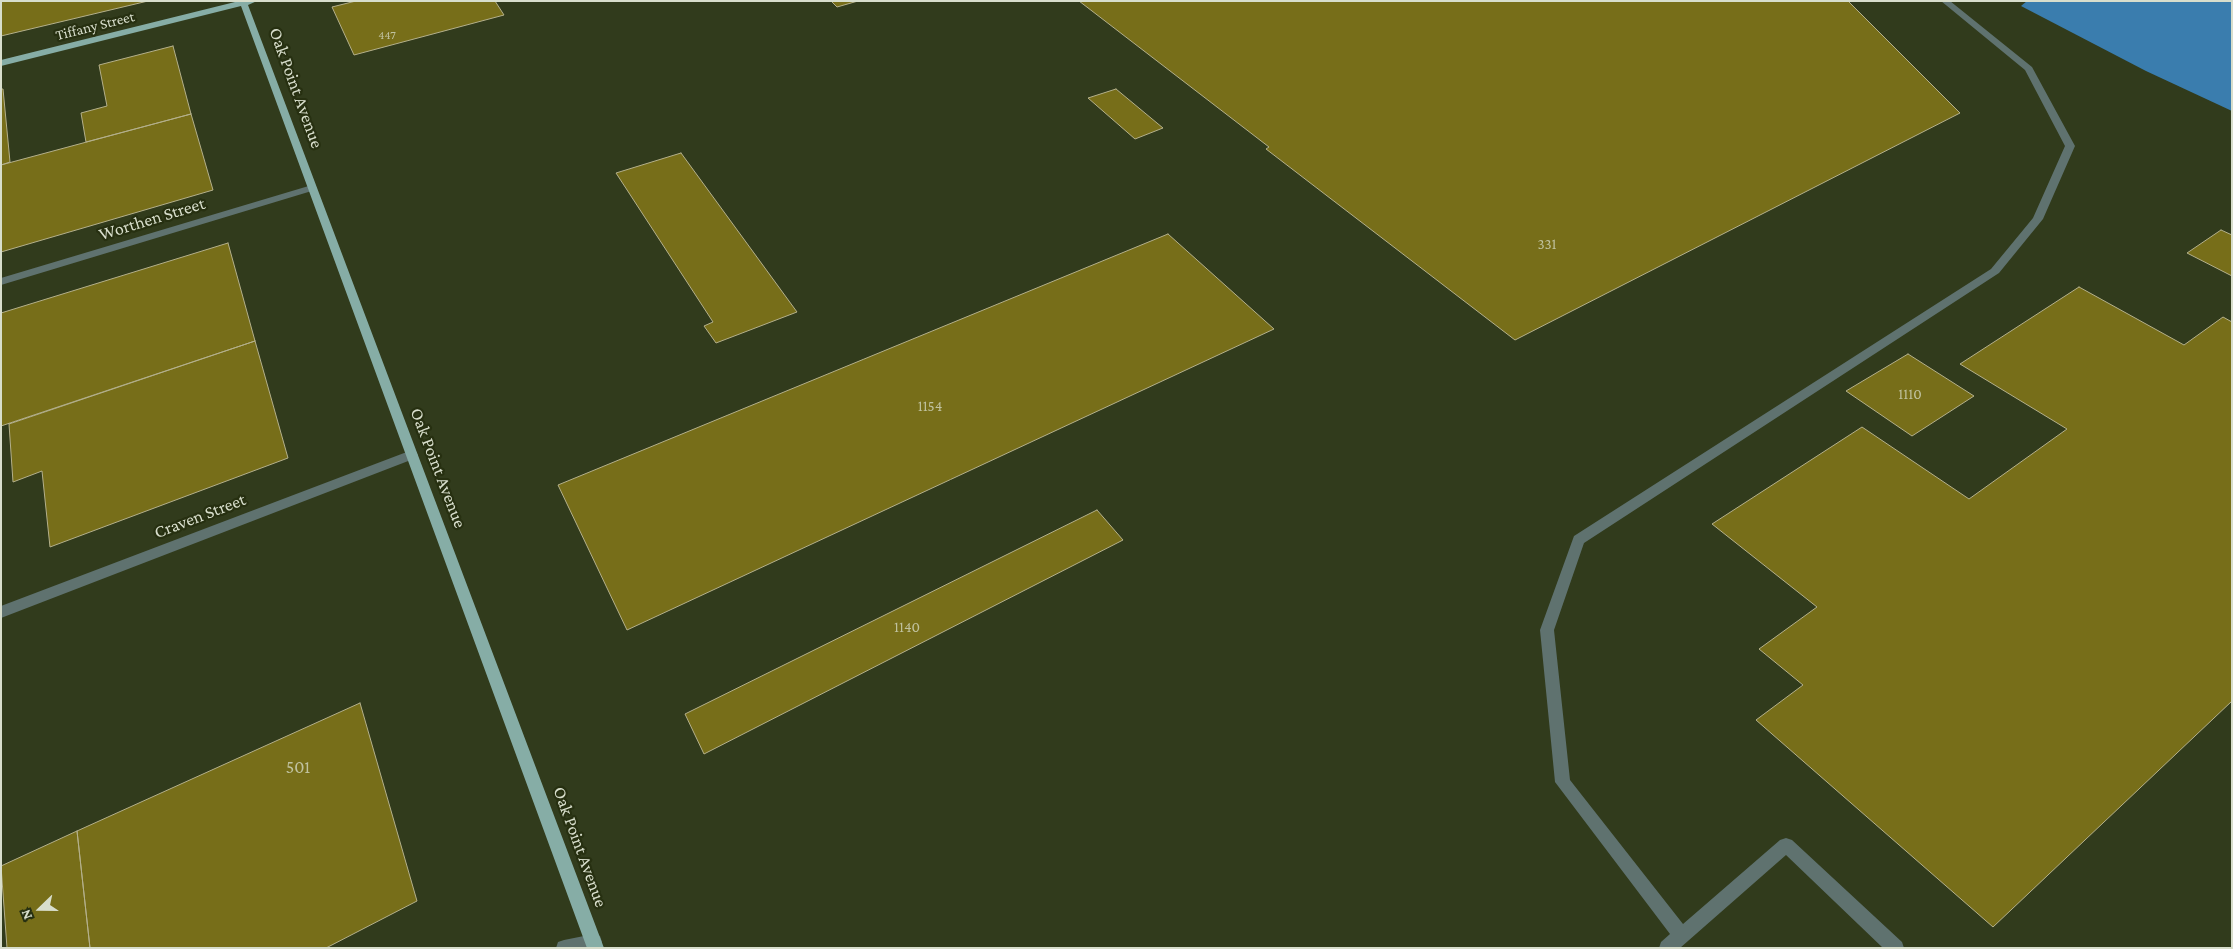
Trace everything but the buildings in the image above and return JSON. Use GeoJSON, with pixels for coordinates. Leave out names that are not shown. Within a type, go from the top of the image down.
{"type":"FeatureCollection","features":[{"type":"Feature","properties":{"kind":"main road","name":"Tiffany Street"},"geometry":{"type":"LineString","coordinates":[[1,63],[253,1]]}},
{"type":"Feature","properties":{"kind":"main road","name":"Oak Point Avenue"},"geometry":{"type":"LineString","coordinates":[[243,3],[593,946]]}},
{"type":"Feature","properties":{"kind":"street"},"geometry":{"type":"LineString","coordinates":[[1681,935],[1563,782],[1547,630],[1579,540],[1994,270],[2038,219],[2070,146],[2029,69],[1945,1]]}},
{"type":"Feature","properties":{"kind":"street","name":"Worthen Street"},"geometry":{"type":"LineString","coordinates":[[1,282],[312,188]]}},
{"type":"Feature","properties":{"kind":"street","name":"Craven Street"},"geometry":{"type":"LineString","coordinates":[[1,612],[412,455]]}},
{"type":"Feature","properties":{"kind":"street"},"geometry":{"type":"LineString","coordinates":[[1667,948],[1786,845],[1896,948]]}},
{"type":"Feature","properties":{"kind":"street"},"geometry":{"type":"LineString","coordinates":[[564,948],[593,946]]}},
{"type":"Feature","properties":{"kind":"water"},"geometry":{"type":"Polygon","coordinates":[[[2027,1],[2232,1],[2232,111],[2146,71],[2021,6],[2027,1]]]}}]}
